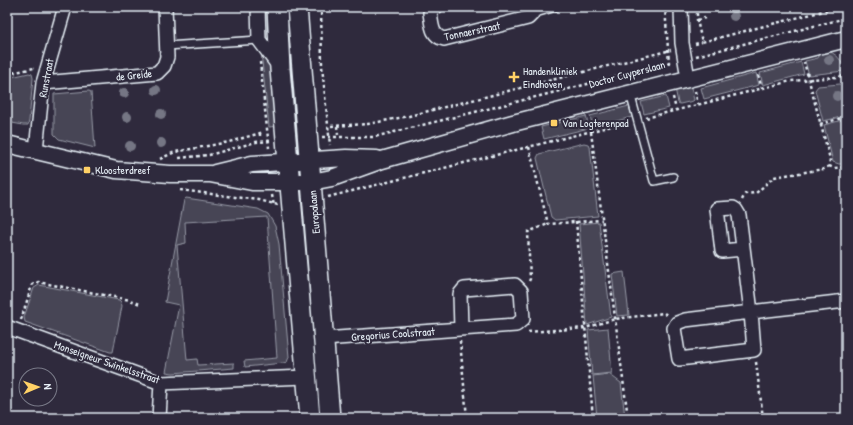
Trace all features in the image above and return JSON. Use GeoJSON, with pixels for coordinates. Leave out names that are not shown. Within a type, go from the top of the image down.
{"type":"FeatureCollection","features":[{"type":"Feature","properties":{"kind":"main road","name":"Europalaan"},"geometry":{"type":"LineString","coordinates":[[277,7],[280,69],[310,418]]}},
{"type":"Feature","properties":{"kind":"main road","name":"Europalaan"},"geometry":{"type":"LineString","coordinates":[[297,7],[330,418]]}},
{"type":"Feature","properties":{"kind":"street","name":"Runstraat"},"geometry":{"type":"LineString","coordinates":[[36,150],[46,68],[65,7]]}},
{"type":"Feature","properties":{"kind":"street","name":"de Greide"},"geometry":{"type":"LineString","coordinates":[[43,83],[157,73],[164,66],[167,57],[165,7]]}},
{"type":"Feature","properties":{"kind":"street"},"geometry":{"type":"LineString","coordinates":[[258,7],[259,40],[280,69]]}},
{"type":"Feature","properties":{"kind":"street","name":"Tonnaerstraat"},"geometry":{"type":"LineString","coordinates":[[436,7],[433,8],[430,13],[435,34],[438,38],[444,39],[528,18],[532,10]]}},
{"type":"Feature","properties":{"kind":"street"},"geometry":{"type":"LineString","coordinates":[[681,7],[683,53],[688,78]]}},
{"type":"Feature","properties":{"kind":"street","name":"Doctor Cuyperslaan"},"geometry":{"type":"LineString","coordinates":[[290,182],[311,182],[332,178],[382,160],[513,123],[688,78],[845,42]]}},
{"type":"Feature","properties":{"kind":"street"},"geometry":{"type":"LineString","coordinates":[[7,144],[116,170],[170,174],[210,174],[252,182],[290,182]]}},
{"type":"Feature","properties":{"kind":"street","name":"Doctor Cuyperslaan"},"geometry":{"type":"LineString","coordinates":[[288,161],[346,158],[382,160]]}},
{"type":"Feature","properties":{"kind":"street"},"geometry":{"type":"LineString","coordinates":[[210,174],[252,164],[288,161]]}},
{"type":"Feature","properties":{"kind":"street"},"geometry":{"type":"LineString","coordinates":[[743,248],[722,251],[717,209],[733,208],[739,215],[751,312],[754,350],[679,359],[674,328],[677,322],[751,312],[846,302]]}},
{"type":"Feature","properties":{"kind":"street"},"geometry":{"type":"LineString","coordinates":[[462,329],[460,294],[464,289],[515,284],[521,291],[523,320],[516,325]]}},
{"type":"Feature","properties":{"kind":"street","name":"Gregorius Coolstraat"},"geometry":{"type":"LineString","coordinates":[[324,339],[516,325]]}},
{"type":"Feature","properties":{"kind":"street","name":"Monseigneur Swinkelsstraat"},"geometry":{"type":"LineString","coordinates":[[12,329],[161,382],[306,377]]}},
{"type":"Feature","properties":{"kind":"street"},"geometry":{"type":"LineString","coordinates":[[159,418],[161,382]]}},
{"type":"Feature","properties":{"kind":"lane"},"geometry":{"type":"LineString","coordinates":[[532,10],[556,7]]}},
{"type":"Feature","properties":{"kind":"lane"},"geometry":{"type":"LineString","coordinates":[[166,46],[259,40]]}},
{"type":"Feature","properties":{"kind":"lane"},"geometry":{"type":"LineString","coordinates":[[630,93],[654,181],[673,177]]}},
{"type":"Feature","properties":{"kind":"path"},"geometry":{"type":"LineString","coordinates":[[321,7],[322,66],[330,152]]}},
{"type":"Feature","properties":{"kind":"path"},"geometry":{"type":"LineString","coordinates":[[665,7],[669,63]]}},
{"type":"Feature","properties":{"kind":"path"},"geometry":{"type":"LineString","coordinates":[[697,7],[697,20],[702,42]]}},
{"type":"Feature","properties":{"kind":"path"},"geometry":{"type":"LineString","coordinates":[[331,126],[368,124],[409,116],[668,51],[683,53],[702,42],[839,7]]}},
{"type":"Feature","properties":{"kind":"path"},"geometry":{"type":"LineString","coordinates":[[700,19],[705,18]]}},
{"type":"Feature","properties":{"kind":"path","name":"Doctor Cuyperslaan"},"geometry":{"type":"LineString","coordinates":[[316,137],[374,137],[669,63],[683,53],[846,18]]}},
{"type":"Feature","properties":{"kind":"path"},"geometry":{"type":"LineString","coordinates":[[259,40],[258,50],[270,152]]}},
{"type":"Feature","properties":{"kind":"path"},"geometry":{"type":"LineString","coordinates":[[803,60],[830,159],[829,166]]}},
{"type":"Feature","properties":{"kind":"path"},"geometry":{"type":"LineString","coordinates":[[7,74],[34,68],[46,68]]}},
{"type":"Feature","properties":{"kind":"path"},"geometry":{"type":"LineString","coordinates":[[758,71],[762,88]]}},
{"type":"Feature","properties":{"kind":"path"},"geometry":{"type":"LineString","coordinates":[[332,195],[380,185],[790,80],[846,76]]}},
{"type":"Feature","properties":{"kind":"path"},"geometry":{"type":"LineString","coordinates":[[820,124],[846,117]]}},
{"type":"Feature","properties":{"kind":"path"},"geometry":{"type":"LineString","coordinates":[[337,126],[338,135]]}},
{"type":"Feature","properties":{"kind":"path"},"geometry":{"type":"LineString","coordinates":[[171,159],[156,160],[175,152],[229,142],[264,132]]}},
{"type":"Feature","properties":{"kind":"path"},"geometry":{"type":"LineString","coordinates":[[591,132],[628,418]]}},
{"type":"Feature","properties":{"kind":"path"},"geometry":{"type":"LineString","coordinates":[[179,158],[208,155],[256,142],[274,140]]}},
{"type":"Feature","properties":{"kind":"path"},"geometry":{"type":"LineString","coordinates":[[529,147],[548,224]]}},
{"type":"Feature","properties":{"kind":"path"},"geometry":{"type":"LineString","coordinates":[[736,210],[745,194],[756,193],[774,177],[824,169],[829,166],[834,168],[846,167]]}},
{"type":"Feature","properties":{"kind":"path"},"geometry":{"type":"LineString","coordinates":[[259,200],[274,205]]}},
{"type":"Feature","properties":{"kind":"path"},"geometry":{"type":"LineString","coordinates":[[521,291],[530,279],[528,232],[548,224],[602,220]]}},
{"type":"Feature","properties":{"kind":"path"},"geometry":{"type":"LineString","coordinates":[[576,221],[593,418]]}},
{"type":"Feature","properties":{"kind":"path"},"geometry":{"type":"LineString","coordinates":[[12,329],[32,285],[38,282],[130,300],[140,304]]}},
{"type":"Feature","properties":{"kind":"path"},"geometry":{"type":"LineString","coordinates":[[516,325],[526,333],[585,328],[615,319],[664,313],[677,322]]}},
{"type":"Feature","properties":{"kind":"path"},"geometry":{"type":"LineString","coordinates":[[462,329],[460,342],[467,418]]}},
{"type":"Feature","properties":{"kind":"path"},"geometry":{"type":"LineString","coordinates":[[754,350],[763,418]]}},
{"type":"Feature","properties":{"kind":"shaded area"},"geometry":{"type":"Polygon","coordinates":[[[825,50],[832,53],[840,60],[844,71],[809,75],[805,61],[818,58],[822,51],[825,50]]]}},
{"type":"Feature","properties":{"kind":"shaded area"},"geometry":{"type":"Polygon","coordinates":[[[261,52],[271,64],[279,126],[269,127],[261,52]]]}},
{"type":"Feature","properties":{"kind":"shaded area"},"geometry":{"type":"Polygon","coordinates":[[[801,62],[804,74],[763,85],[760,73],[801,62]]]}},
{"type":"Feature","properties":{"kind":"shaded area"},"geometry":{"type":"Polygon","coordinates":[[[29,73],[32,74],[33,78],[28,125],[7,122],[7,78],[29,73]]]}},
{"type":"Feature","properties":{"kind":"shaded area"},"geometry":{"type":"Polygon","coordinates":[[[756,73],[759,85],[704,99],[701,88],[756,73]]]}},
{"type":"Feature","properties":{"kind":"shaded area"},"geometry":{"type":"Polygon","coordinates":[[[690,84],[694,100],[680,104],[678,103],[675,88],[690,84]]]}},
{"type":"Feature","properties":{"kind":"shaded area"},"geometry":{"type":"Polygon","coordinates":[[[840,84],[842,86],[846,116],[823,121],[815,90],[818,86],[840,84]]]}},
{"type":"Feature","properties":{"kind":"shaded area"},"geometry":{"type":"Polygon","coordinates":[[[91,92],[95,148],[59,139],[54,134],[54,94],[91,92]]]}},
{"type":"Feature","properties":{"kind":"shaded area"},"geometry":{"type":"Polygon","coordinates":[[[666,96],[669,108],[644,114],[641,102],[666,96]]]}},
{"type":"Feature","properties":{"kind":"shaded area"},"geometry":{"type":"Polygon","coordinates":[[[629,106],[632,117],[593,127],[590,116],[629,106]]]}},
{"type":"Feature","properties":{"kind":"shaded area"},"geometry":{"type":"Polygon","coordinates":[[[586,116],[589,128],[544,139],[541,127],[586,116]]]}},
{"type":"Feature","properties":{"kind":"shaded area"},"geometry":{"type":"Polygon","coordinates":[[[846,119],[846,164],[839,164],[833,162],[824,125],[846,119]]]}},
{"type":"Feature","properties":{"kind":"shaded area"},"geometry":{"type":"Polygon","coordinates":[[[584,143],[588,144],[590,147],[598,216],[555,220],[551,217],[537,158],[539,154],[584,143]]]}},
{"type":"Feature","properties":{"kind":"shaded area"},"geometry":{"type":"Polygon","coordinates":[[[186,198],[258,209],[268,214],[275,226],[279,244],[289,357],[287,362],[245,367],[244,361],[277,358],[267,217],[185,222],[186,243],[177,245],[187,360],[197,359],[198,365],[234,363],[234,368],[173,373],[166,372],[179,305],[165,302],[184,200],[186,198]]]}},
{"type":"Feature","properties":{"kind":"shaded area"},"geometry":{"type":"Polygon","coordinates":[[[599,222],[611,317],[587,325],[579,224],[599,222]]]}},
{"type":"Feature","properties":{"kind":"shaded area"},"geometry":{"type":"Polygon","coordinates":[[[624,272],[629,315],[617,316],[612,274],[624,272]]]}},
{"type":"Feature","properties":{"kind":"shaded area"},"geometry":{"type":"Polygon","coordinates":[[[304,276],[308,276],[314,300],[319,358],[311,359],[304,276]]]}},
{"type":"Feature","properties":{"kind":"shaded area"},"geometry":{"type":"Polygon","coordinates":[[[39,285],[119,300],[122,306],[113,352],[25,322],[24,317],[34,288],[39,285]]]}},
{"type":"Feature","properties":{"kind":"shaded area"},"geometry":{"type":"Polygon","coordinates":[[[608,328],[612,373],[592,375],[588,330],[608,328]]]}},
{"type":"Feature","properties":{"kind":"shaded area"},"geometry":{"type":"Polygon","coordinates":[[[609,374],[621,383],[625,418],[597,418],[593,376],[609,374]]]}},
{"type":"Feature","properties":{"kind":"place","name":"Handenkliniek Eindhoven"},"geometry":{"type":"Point","coordinates":[514,77]}},
{"type":"Feature","properties":{"kind":"place","name":"Van Logterenpad"},"geometry":{"type":"Point","coordinates":[554,123]}},
{"type":"Feature","properties":{"kind":"place","name":"Kloosterdreef"},"geometry":{"type":"Point","coordinates":[87,170]}}]}
